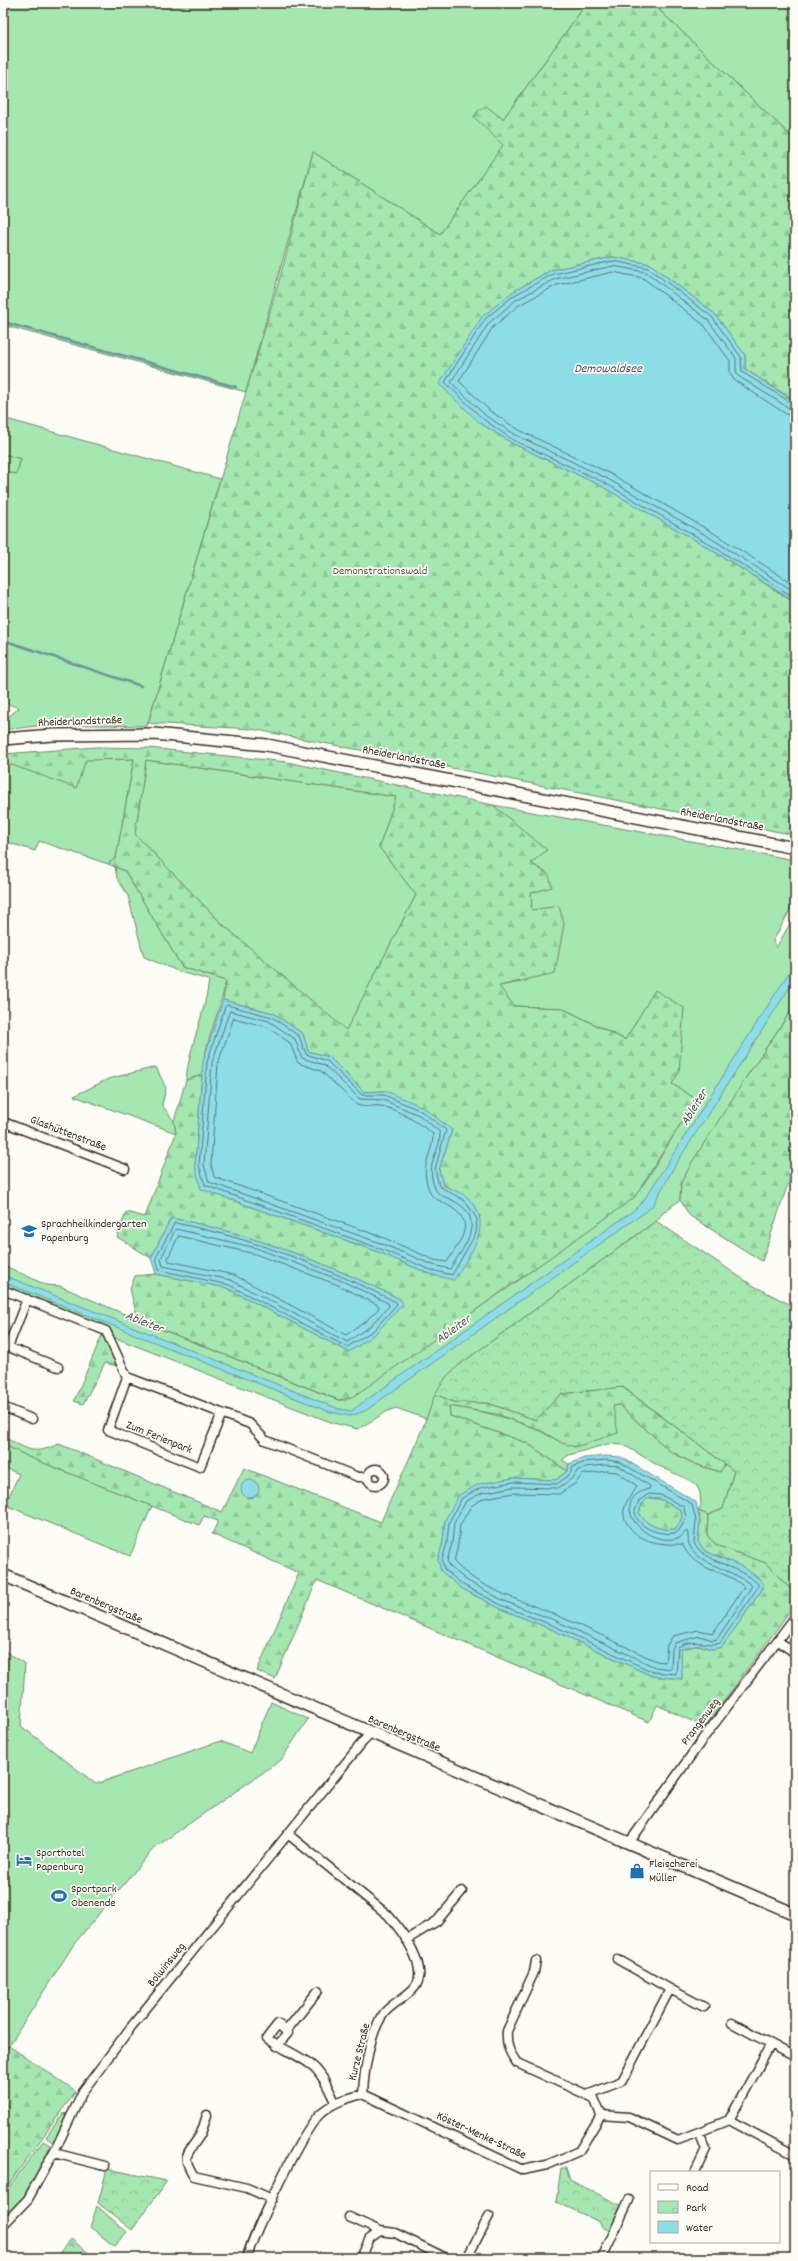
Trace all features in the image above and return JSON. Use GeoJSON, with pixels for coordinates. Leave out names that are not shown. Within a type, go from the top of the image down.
{"type":"FeatureCollection","features":[{"type":"Feature","properties":{"kind":"street","name":"Rheiderlandstraße"},"geometry":{"type":"LineString","coordinates":[[3,739],[53,735],[154,734],[267,745],[795,848]]}},
{"type":"Feature","properties":{"kind":"street","name":"Glashüttenstraße"},"geometry":{"type":"LineString","coordinates":[[3,1122],[125,1169]]}},
{"type":"Feature","properties":{"kind":"street"},"geometry":{"type":"LineString","coordinates":[[3,1290],[106,1331],[127,1377],[250,1424],[265,1440],[358,1477],[369,1477]]}},
{"type":"Feature","properties":{"kind":"street"},"geometry":{"type":"LineString","coordinates":[[27,1299],[5,1348],[58,1367]]}},
{"type":"Feature","properties":{"kind":"street","name":"Zum Ferienpark"},"geometry":{"type":"LineString","coordinates":[[127,1377],[108,1430],[200,1467],[222,1413]]}},
{"type":"Feature","properties":{"kind":"street"},"geometry":{"type":"LineString","coordinates":[[3,1407],[32,1419]]}},
{"type":"Feature","properties":{"kind":"street","name":"Barenbergstraße"},"geometry":{"type":"LineString","coordinates":[[3,1575],[795,1914]]}},
{"type":"Feature","properties":{"kind":"street","name":"Prangenweg"},"geometry":{"type":"LineString","coordinates":[[630,1843],[702,1740],[778,1641],[795,1616]]}},
{"type":"Feature","properties":{"kind":"street"},"geometry":{"type":"LineString","coordinates":[[778,1641],[795,1653]]}},
{"type":"Feature","properties":{"kind":"street","name":"Bolwinsweg"},"geometry":{"type":"LineString","coordinates":[[3,2225],[28,2200],[54,2153],[83,2092],[131,2027],[289,1835],[370,1733]]}},
{"type":"Feature","properties":{"kind":"street","name":"Kurze Straße"},"geometry":{"type":"LineString","coordinates":[[289,1835],[388,1915],[406,1940],[420,1967],[420,1977],[416,1986],[385,2012],[378,2024],[364,2078],[363,2094]]}},
{"type":"Feature","properties":{"kind":"street"},"geometry":{"type":"LineString","coordinates":[[406,1940],[437,1921],[462,1891]]}},
{"type":"Feature","properties":{"kind":"street"},"geometry":{"type":"LineString","coordinates":[[617,1959],[670,1990],[704,2007]]}},
{"type":"Feature","properties":{"kind":"street"},"geometry":{"type":"LineString","coordinates":[[536,1961],[534,1972],[507,2031],[506,2041],[509,2053],[517,2062],[594,2098],[601,2115],[629,2118],[678,2140],[729,2120],[771,2044]]}},
{"type":"Feature","properties":{"kind":"street"},"geometry":{"type":"LineString","coordinates":[[587,2095],[622,2081],[670,1990]]}},
{"type":"Feature","properties":{"kind":"street"},"geometry":{"type":"LineString","coordinates":[[277,2046],[288,2032],[286,2031],[318,1991]]}},
{"type":"Feature","properties":{"kind":"street"},"geometry":{"type":"LineString","coordinates":[[732,2023],[795,2057]]}},
{"type":"Feature","properties":{"kind":"street"},"geometry":{"type":"LineString","coordinates":[[286,2031],[278,2024],[267,2038],[277,2046],[311,2064],[321,2077],[335,2102]]}},
{"type":"Feature","properties":{"kind":"street"},"geometry":{"type":"LineString","coordinates":[[246,2258],[272,2199],[305,2131],[320,2112],[335,2102],[363,2094]]}},
{"type":"Feature","properties":{"kind":"street","name":"Köster-Menke-Straße"},"geometry":{"type":"LineString","coordinates":[[363,2094],[523,2170],[546,2165],[579,2151],[601,2115]]}},
{"type":"Feature","properties":{"kind":"street"},"geometry":{"type":"LineString","coordinates":[[207,2114],[200,2135],[186,2153],[186,2163],[194,2176],[247,2188],[272,2199]]}},
{"type":"Feature","properties":{"kind":"street"},"geometry":{"type":"LineString","coordinates":[[729,2120],[795,2155]]}},
{"type":"Feature","properties":{"kind":"street"},"geometry":{"type":"LineString","coordinates":[[695,2171],[706,2149],[699,2132]]}},
{"type":"Feature","properties":{"kind":"street"},"geometry":{"type":"LineString","coordinates":[[54,2153],[105,2166]]}},
{"type":"Feature","properties":{"kind":"street"},"geometry":{"type":"LineString","coordinates":[[602,2258],[629,2200]]}},
{"type":"Feature","properties":{"kind":"street"},"geometry":{"type":"LineString","coordinates":[[468,2258],[489,2216]]}},
{"type":"Feature","properties":{"kind":"street"},"geometry":{"type":"LineString","coordinates":[[349,2217],[380,2231],[395,2233],[446,2258]]}},
{"type":"Feature","properties":{"kind":"street"},"geometry":{"type":"LineString","coordinates":[[360,2258],[370,2238],[380,2231]]}},
{"type":"Feature","properties":{"kind":"green space"},"geometry":{"type":"Polygon","coordinates":[[[3,3],[587,3],[503,119],[474,116],[504,144],[440,234],[313,152],[246,392],[3,325],[3,3]]]}},
{"type":"Feature","properties":{"kind":"green space","name":"Demonstrationswald"},"geometry":{"type":"Polygon","coordinates":[[[587,3],[652,3],[795,140],[795,401],[745,369],[745,355],[715,314],[650,264],[613,257],[551,270],[511,293],[480,423],[512,443],[601,486],[704,545],[795,603],[795,835],[252,729],[148,723],[281,274],[313,152],[440,234],[503,145],[474,117],[478,111],[486,106],[503,119],[587,3]]]}},
{"type":"Feature","properties":{"kind":"green space"},"geometry":{"type":"Polygon","coordinates":[[[652,3],[795,3],[795,140],[652,3]]]}},
{"type":"Feature","properties":{"kind":"green space"},"geometry":{"type":"Polygon","coordinates":[[[3,418],[220,479],[147,726],[54,724],[3,730],[3,721],[19,708],[3,702],[3,471],[16,474],[21,459],[3,454],[3,418]]]}},
{"type":"Feature","properties":{"kind":"green space"},"geometry":{"type":"Polygon","coordinates":[[[3,454],[21,459],[16,474],[3,471],[3,454]]]}},
{"type":"Feature","properties":{"kind":"green space"},"geometry":{"type":"Polygon","coordinates":[[[97,747],[148,748],[287,762],[493,805],[547,850],[531,863],[549,875],[552,887],[531,893],[532,910],[559,906],[564,924],[555,973],[499,986],[514,1006],[562,1008],[625,1040],[655,990],[684,1008],[679,1072],[672,1084],[696,1099],[634,1198],[352,1397],[339,1400],[138,1320],[130,1289],[135,1276],[156,1274],[227,1288],[349,1352],[400,1299],[345,1273],[260,1241],[231,1232],[171,1218],[151,1258],[117,1237],[126,1212],[145,1217],[176,1133],[174,1121],[186,1080],[202,1075],[195,1166],[229,1199],[376,1251],[430,1274],[468,1198],[443,1186],[439,1170],[452,1130],[385,1091],[364,1092],[329,1057],[308,1051],[303,1034],[273,1013],[223,1000],[226,981],[182,967],[125,871],[108,864],[116,858],[134,759],[86,760],[76,788],[12,765],[3,765],[3,754],[97,747]],[[146,760],[135,834],[221,923],[346,1030],[416,895],[379,847],[396,797],[146,760]]]}},
{"type":"Feature","properties":{"kind":"green space"},"geometry":{"type":"Polygon","coordinates":[[[97,759],[134,759],[116,858],[108,864],[39,841],[35,851],[3,841],[3,765],[97,759]]]}},
{"type":"Feature","properties":{"kind":"green space"},"geometry":{"type":"Polygon","coordinates":[[[146,760],[397,797],[379,847],[416,895],[346,1031],[221,923],[135,834],[146,760]]]}},
{"type":"Feature","properties":{"kind":"green space"},"geometry":{"type":"Polygon","coordinates":[[[493,805],[795,860],[795,901],[773,941],[776,948],[795,915],[795,1005],[747,1076],[681,1183],[680,1200],[665,1211],[656,1221],[459,1365],[443,1383],[432,1404],[427,1419],[396,1408],[388,1411],[358,1429],[333,1423],[113,1337],[3,1287],[3,1265],[46,1285],[60,1286],[138,1320],[338,1400],[346,1400],[519,1280],[644,1184],[696,1099],[672,1084],[684,1008],[655,991],[626,1040],[562,1008],[514,1006],[498,986],[527,981],[531,893],[549,875],[531,863],[546,850],[493,805]]]}},
{"type":"Feature","properties":{"kind":"green space"},"geometry":{"type":"Polygon","coordinates":[[[115,867],[125,871],[182,967],[226,981],[206,1051],[202,1075],[186,1080],[190,1055],[204,1006],[209,980],[180,972],[144,957],[128,896],[117,878],[115,867]]]}},
{"type":"Feature","properties":{"kind":"green space"},"geometry":{"type":"Polygon","coordinates":[[[795,1005],[795,1163],[762,1261],[690,1216],[680,1200],[681,1183],[692,1162],[747,1076],[795,1005]]]}},
{"type":"Feature","properties":{"kind":"green space"},"geometry":{"type":"Polygon","coordinates":[[[156,1067],[166,1088],[162,1105],[174,1121],[176,1133],[74,1096],[108,1079],[156,1067]]]}},
{"type":"Feature","properties":{"kind":"green space"},"geometry":{"type":"Polygon","coordinates":[[[656,1221],[752,1285],[795,1307],[795,1594],[766,1563],[716,1545],[707,1535],[708,1515],[723,1509],[734,1471],[623,1387],[561,1394],[536,1420],[488,1403],[454,1402],[435,1394],[447,1376],[459,1365],[656,1221]]]}},
{"type":"Feature","properties":{"kind":"green space"},"geometry":{"type":"Polygon","coordinates":[[[102,1335],[105,1336],[117,1366],[105,1363],[83,1404],[74,1401],[102,1335]]]}},
{"type":"Feature","properties":{"kind":"green space"},"geometry":{"type":"Polygon","coordinates":[[[622,1387],[725,1464],[720,1472],[695,1464],[671,1452],[619,1405],[613,1406],[618,1433],[575,1447],[562,1443],[540,1430],[496,1414],[449,1406],[450,1416],[527,1443],[567,1471],[556,1480],[513,1478],[445,1520],[443,1542],[438,1560],[461,1588],[501,1609],[551,1629],[652,1676],[682,1679],[681,1649],[699,1645],[712,1649],[722,1647],[763,1588],[745,1568],[705,1551],[698,1542],[700,1521],[698,1511],[708,1515],[707,1535],[716,1545],[766,1563],[795,1594],[795,1604],[705,1727],[657,1705],[649,1722],[317,1580],[275,1679],[257,1671],[299,1573],[212,1534],[218,1521],[204,1516],[199,1525],[31,1458],[3,1444],[3,1437],[30,1450],[42,1450],[59,1444],[222,1512],[244,1468],[381,1522],[417,1442],[435,1394],[454,1402],[488,1403],[536,1420],[561,1394],[622,1387]]]}},
{"type":"Feature","properties":{"kind":"green space"},"geometry":{"type":"Polygon","coordinates":[[[619,1405],[671,1452],[695,1464],[720,1472],[725,1464],[734,1471],[723,1509],[708,1515],[698,1511],[701,1505],[700,1493],[697,1486],[691,1481],[657,1465],[624,1445],[607,1444],[569,1455],[562,1460],[569,1464],[567,1471],[527,1443],[450,1416],[449,1406],[507,1418],[534,1428],[562,1443],[613,1406],[619,1405]]]}},
{"type":"Feature","properties":{"kind":"green space"},"geometry":{"type":"Polygon","coordinates":[[[3,1444],[31,1458],[152,1506],[130,1556],[5,1505],[19,1474],[3,1467],[3,1444]]]}},
{"type":"Feature","properties":{"kind":"green space"},"geometry":{"type":"Polygon","coordinates":[[[648,1498],[660,1499],[681,1510],[682,1518],[676,1529],[654,1527],[642,1518],[639,1513],[642,1504],[648,1498]]]}},
{"type":"Feature","properties":{"kind":"green space","name":"Sportpark Obenende"},"geometry":{"type":"Polygon","coordinates":[[[3,1650],[25,1664],[21,1726],[96,1784],[220,1741],[250,1753],[271,1702],[308,1719],[281,1760],[154,1848],[74,1944],[3,2055],[3,1650]]]}},
{"type":"Feature","properties":{"kind":"green space"},"geometry":{"type":"Polygon","coordinates":[[[9,2046],[76,2091],[3,2192],[3,2055],[9,2046]]]}},
{"type":"Feature","properties":{"kind":"green space"},"geometry":{"type":"Polygon","coordinates":[[[64,2112],[68,2116],[60,2133],[52,2142],[46,2137],[64,2112]]]}},
{"type":"Feature","properties":{"kind":"green space"},"geometry":{"type":"Polygon","coordinates":[[[43,2141],[50,2145],[40,2173],[27,2193],[6,2216],[3,2214],[3,2195],[43,2141]]]}},
{"type":"Feature","properties":{"kind":"green space"},"geometry":{"type":"Polygon","coordinates":[[[561,2168],[566,2168],[570,2180],[624,2207],[612,2232],[602,2227],[600,2222],[556,2202],[561,2168]]]}},
{"type":"Feature","properties":{"kind":"green space"},"geometry":{"type":"Polygon","coordinates":[[[107,2169],[167,2181],[132,2230],[98,2203],[107,2169]]]}},
{"type":"Feature","properties":{"kind":"green space"},"geometry":{"type":"Polygon","coordinates":[[[97,2206],[127,2232],[114,2246],[90,2227],[97,2206]]]}},
{"type":"Feature","properties":{"kind":"green space"},"geometry":{"type":"Polygon","coordinates":[[[71,2239],[95,2258],[55,2258],[71,2239]]]}},
{"type":"Feature","properties":{"kind":"water","name":"Demowaldsee"},"geometry":{"type":"Polygon","coordinates":[[[613,257],[650,264],[715,314],[745,355],[745,369],[795,402],[795,602],[704,545],[601,486],[512,443],[480,423],[439,384],[482,317],[511,293],[551,270],[613,257]]]}},
{"type":"Feature","properties":{"kind":"water"},"geometry":{"type":"Polygon","coordinates":[[[795,963],[795,979],[674,1167],[652,1207],[365,1411],[350,1416],[330,1412],[3,1282],[3,1275],[339,1409],[351,1411],[633,1211],[644,1200],[795,963]]]}},
{"type":"Feature","properties":{"kind":"water"},"geometry":{"type":"Polygon","coordinates":[[[223,1000],[273,1013],[303,1034],[308,1051],[329,1057],[364,1092],[385,1091],[423,1107],[452,1130],[439,1170],[443,1185],[468,1198],[476,1208],[480,1219],[480,1229],[477,1239],[454,1280],[430,1274],[376,1251],[201,1189],[195,1166],[203,1061],[223,1000]]]}},
{"type":"Feature","properties":{"kind":"water"},"geometry":{"type":"Polygon","coordinates":[[[171,1218],[231,1232],[288,1251],[345,1273],[400,1299],[403,1304],[376,1333],[349,1352],[227,1288],[156,1274],[151,1258],[171,1218]]]}},
{"type":"Feature","properties":{"kind":"water"},"geometry":{"type":"Polygon","coordinates":[[[606,1456],[621,1457],[696,1502],[700,1521],[698,1542],[705,1551],[745,1568],[762,1581],[763,1588],[722,1647],[712,1649],[699,1645],[681,1649],[682,1679],[652,1676],[551,1629],[501,1609],[461,1588],[441,1571],[438,1560],[443,1542],[445,1520],[459,1495],[479,1484],[513,1478],[556,1480],[567,1471],[569,1464],[584,1458],[606,1456]],[[648,1498],[642,1504],[639,1513],[642,1518],[654,1527],[676,1529],[682,1518],[681,1510],[660,1499],[648,1498]]]}},
{"type":"Feature","properties":{"kind":"water"},"geometry":{"type":"Polygon","coordinates":[[[250,1480],[256,1483],[259,1489],[256,1495],[250,1498],[244,1495],[241,1489],[244,1483],[250,1480]]]}},
{"type":"Feature","properties":{"kind":"waterway"},"geometry":{"type":"LineString","coordinates":[[3,322],[236,387]]}},
{"type":"Feature","properties":{"kind":"waterway"},"geometry":{"type":"LineString","coordinates":[[3,640],[141,686]]}},
{"type":"Feature","properties":{"kind":"place","name":"Sprachheilkindergarten Papenburg"},"geometry":{"type":"Point","coordinates":[29,1231]}},
{"type":"Feature","properties":{"kind":"place","name":"Sporthotel Papenburg"},"geometry":{"type":"Point","coordinates":[24,1860]}},
{"type":"Feature","properties":{"kind":"place","name":"Fleischerei Müller"},"geometry":{"type":"Point","coordinates":[637,1871]}},
{"type":"Feature","properties":{"kind":"place","name":"Sportpark Obenende"},"geometry":{"type":"Point","coordinates":[59,1896]}},
{"type":"Feature","properties":{"kind":"water label","name":"Ableiter"},"geometry":{"type":"Point","coordinates":[695,1108]}},
{"type":"Feature","properties":{"kind":"water label","name":"Ableiter"},"geometry":{"type":"Point","coordinates":[144,1323]}},
{"type":"Feature","properties":{"kind":"water label","name":"Ableiter"},"geometry":{"type":"Point","coordinates":[454,1330]}}]}
